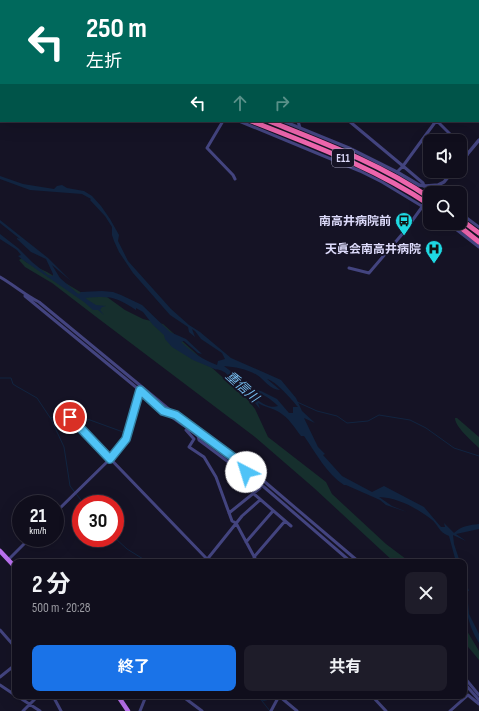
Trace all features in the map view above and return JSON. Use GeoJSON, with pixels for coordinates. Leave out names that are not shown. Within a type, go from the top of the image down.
{"type":"FeatureCollection","features":[{"type":"Feature","properties":{"kind":"highway","name":"E11"},"geometry":{"type":"LineString","coordinates":[[253,122],[362,167],[423,201]]}},
{"type":"Feature","properties":{"kind":"highway","name":"E11"},"geometry":{"type":"LineString","coordinates":[[271,122],[365,161],[423,193]]}},
{"type":"Feature","properties":{"kind":"highway"},"geometry":{"type":"LineString","coordinates":[[467,224],[479,233]]}},
{"type":"Feature","properties":{"kind":"highway"},"geometry":{"type":"LineString","coordinates":[[464,230],[479,242]]}},
{"type":"Feature","properties":{"kind":"main road"},"geometry":{"type":"LineString","coordinates":[[0,551],[12,564]]}},
{"type":"Feature","properties":{"kind":"main road"},"geometry":{"type":"LineString","coordinates":[[120,699],[128,711]]}},
{"type":"Feature","properties":{"kind":"street"},"geometry":{"type":"LineString","coordinates":[[222,122],[208,145],[208,148],[233,175],[235,180]]}},
{"type":"Feature","properties":{"kind":"street"},"geometry":{"type":"LineString","coordinates":[[241,122],[360,171],[382,182],[423,207],[369,273],[349,268]]}},
{"type":"Feature","properties":{"kind":"street"},"geometry":{"type":"LineString","coordinates":[[285,122],[338,143],[424,186]]}},
{"type":"Feature","properties":{"kind":"street"},"geometry":{"type":"LineString","coordinates":[[298,122],[300,128]]}},
{"type":"Feature","properties":{"kind":"street"},"geometry":{"type":"LineString","coordinates":[[350,122],[423,183],[424,186]]}},
{"type":"Feature","properties":{"kind":"street"},"geometry":{"type":"LineString","coordinates":[[398,172],[435,122]]}},
{"type":"Feature","properties":{"kind":"street"},"geometry":{"type":"LineString","coordinates":[[437,122],[450,134]]}},
{"type":"Feature","properties":{"kind":"street"},"geometry":{"type":"LineString","coordinates":[[467,155],[479,140]]}},
{"type":"Feature","properties":{"kind":"street"},"geometry":{"type":"LineString","coordinates":[[433,186],[444,182],[447,178]]}},
{"type":"Feature","properties":{"kind":"street"},"geometry":{"type":"LineString","coordinates":[[467,218],[479,227]]}},
{"type":"Feature","properties":{"kind":"street"},"geometry":{"type":"LineString","coordinates":[[457,230],[479,247]]}},
{"type":"Feature","properties":{"kind":"street"},"geometry":{"type":"LineString","coordinates":[[0,277],[23,293],[40,302],[176,415],[265,482],[355,559]]}},
{"type":"Feature","properties":{"kind":"street"},"geometry":{"type":"LineString","coordinates":[[23,293],[27,298],[43,309],[163,411],[198,436],[199,440],[257,481],[348,559]]}},
{"type":"Feature","properties":{"kind":"street"},"geometry":{"type":"LineString","coordinates":[[64,504],[110,459],[126,439],[140,390]]}},
{"type":"Feature","properties":{"kind":"street"},"geometry":{"type":"LineString","coordinates":[[163,411],[176,415]]}},
{"type":"Feature","properties":{"kind":"street"},"geometry":{"type":"LineString","coordinates":[[70,417],[207,558],[236,523],[260,500]]}},
{"type":"Feature","properties":{"kind":"street"},"geometry":{"type":"LineString","coordinates":[[182,424],[194,439],[189,447],[204,457],[216,477],[232,521],[236,523],[254,557],[285,521]]}},
{"type":"Feature","properties":{"kind":"street"},"geometry":{"type":"LineString","coordinates":[[230,513],[260,488],[260,486],[246,472],[237,460]]}},
{"type":"Feature","properties":{"kind":"street"},"geometry":{"type":"LineString","coordinates":[[254,494],[291,526]]}},
{"type":"Feature","properties":{"kind":"street"},"geometry":{"type":"LineString","coordinates":[[246,542],[273,510]]}},
{"type":"Feature","properties":{"kind":"street"},"geometry":{"type":"LineString","coordinates":[[8,560],[21,547]]}},
{"type":"Feature","properties":{"kind":"street"},"geometry":{"type":"LineString","coordinates":[[0,630],[12,644]]}},
{"type":"Feature","properties":{"kind":"street"},"geometry":{"type":"LineString","coordinates":[[0,677],[12,667]]}},
{"type":"Feature","properties":{"kind":"street"},"geometry":{"type":"LineString","coordinates":[[467,680],[479,694]]}},
{"type":"Feature","properties":{"kind":"street"},"geometry":{"type":"LineString","coordinates":[[0,685],[12,692]]}},
{"type":"Feature","properties":{"kind":"street"},"geometry":{"type":"LineString","coordinates":[[467,686],[479,700]]}},
{"type":"Feature","properties":{"kind":"street"},"geometry":{"type":"LineString","coordinates":[[467,696],[468,695],[479,704]]}},
{"type":"Feature","properties":{"kind":"street"},"geometry":{"type":"LineString","coordinates":[[22,699],[40,711]]}},
{"type":"Feature","properties":{"kind":"street"},"geometry":{"type":"LineString","coordinates":[[23,711],[35,699]]}},
{"type":"Feature","properties":{"kind":"street"},"geometry":{"type":"LineString","coordinates":[[55,699],[61,711]]}},
{"type":"Feature","properties":{"kind":"street"},"geometry":{"type":"LineString","coordinates":[[140,711],[145,699]]}},
{"type":"Feature","properties":{"kind":"street"},"geometry":{"type":"LineString","coordinates":[[186,699],[202,711]]}},
{"type":"Feature","properties":{"kind":"street"},"geometry":{"type":"LineString","coordinates":[[271,711],[277,699]]}},
{"type":"Feature","properties":{"kind":"street"},"geometry":{"type":"LineString","coordinates":[[283,699],[297,711]]}},
{"type":"Feature","properties":{"kind":"street"},"geometry":{"type":"LineString","coordinates":[[375,699],[386,711]]}},
{"type":"Feature","properties":{"kind":"street"},"geometry":{"type":"LineString","coordinates":[[450,711],[464,699]]}},
{"type":"Feature","properties":{"kind":"green space"},"geometry":{"type":"Polygon","coordinates":[[[22,258],[26,262],[47,272],[82,293],[107,297],[125,310],[143,319],[163,324],[248,400],[255,409],[268,437],[326,482],[332,494],[386,544],[406,559],[391,559],[314,488],[255,437],[52,283],[25,267],[19,260],[22,258]]]}},
{"type":"Feature","properties":{"kind":"green space"},"geometry":{"type":"Polygon","coordinates":[[[455,418],[457,418],[479,437],[479,448],[461,430],[455,418]]]}},
{"type":"Feature","properties":{"kind":"green space"},"geometry":{"type":"Polygon","coordinates":[[[467,631],[479,651],[479,660],[467,646],[467,631]]]}},
{"type":"Feature","properties":{"kind":"water","name":"重信川"},"geometry":{"type":"Polygon","coordinates":[[[0,176],[23,184],[54,189],[57,186],[62,185],[67,188],[84,191],[92,196],[110,219],[119,235],[118,241],[128,261],[171,309],[231,358],[281,380],[296,398],[302,411],[315,423],[304,418],[318,447],[325,454],[323,455],[342,476],[372,492],[384,486],[424,507],[441,527],[445,527],[444,523],[454,533],[463,527],[479,524],[479,529],[456,534],[466,541],[453,535],[454,544],[459,559],[455,559],[449,536],[445,534],[431,519],[413,507],[393,499],[379,497],[392,506],[407,512],[386,505],[380,500],[344,485],[332,475],[304,436],[301,436],[283,414],[258,403],[260,409],[250,397],[226,378],[228,376],[225,372],[193,360],[172,347],[165,339],[164,335],[153,325],[143,312],[112,298],[85,298],[96,305],[106,306],[102,307],[100,310],[104,315],[98,310],[93,310],[84,302],[18,256],[21,255],[17,250],[0,239],[0,234],[48,275],[53,276],[46,259],[31,252],[17,238],[20,239],[0,223],[0,220],[48,258],[71,281],[52,265],[60,278],[77,293],[102,291],[113,292],[121,295],[142,305],[170,332],[186,339],[202,354],[198,353],[184,341],[181,342],[207,361],[217,365],[218,361],[225,359],[222,353],[201,339],[195,331],[192,329],[195,337],[189,332],[188,327],[170,315],[133,273],[119,252],[112,235],[112,227],[105,216],[90,200],[91,199],[82,194],[30,190],[0,179],[0,176]],[[224,366],[248,389],[261,391],[277,399],[289,413],[293,413],[293,407],[298,407],[271,380],[267,379],[280,390],[276,390],[257,375],[237,368],[224,366]],[[249,391],[254,397],[266,405],[274,407],[278,406],[272,400],[249,391]]]}},
{"type":"Feature","properties":{"kind":"water"},"geometry":{"type":"Polygon","coordinates":[[[467,591],[469,614],[479,634],[479,643],[471,627],[467,611],[467,591]]]}},
{"type":"Feature","properties":{"kind":"waterway"},"geometry":{"type":"LineString","coordinates":[[0,378],[11,378],[13,384],[37,398],[51,419],[64,447],[70,486],[77,495]]}},
{"type":"Feature","properties":{"kind":"waterway"},"geometry":{"type":"LineString","coordinates":[[297,402],[317,411],[337,416],[347,423],[368,421],[379,415],[410,420],[426,428],[454,448],[479,456]]}},
{"type":"Feature","properties":{"kind":"waterway"},"geometry":{"type":"LineString","coordinates":[[51,418],[68,412],[123,432]]}},
{"type":"Feature","properties":{"kind":"waterway"},"geometry":{"type":"LineString","coordinates":[[124,546],[143,559]]}},
{"type":"Feature","properties":{"kind":"waterway"},"geometry":{"type":"LineString","coordinates":[[261,699],[262,701],[270,699]]}},
{"type":"Feature","properties":{"kind":"waterway"},"geometry":{"type":"LineString","coordinates":[[262,701],[270,711]]}},
{"type":"Feature","properties":{"kind":"place","name":"南高井病院前"},"geometry":{"type":"Point","coordinates":[404,236]}},
{"type":"Feature","properties":{"kind":"place","name":"天眞会南高井病院"},"geometry":{"type":"Point","coordinates":[434,264]}},
{"type":"Feature","properties":{"kind":"route"},"geometry":{"type":"LineString","coordinates":[[70,417],[110,459],[126,439],[140,390],[163,411],[176,415],[237,460],[246,472]]}}]}
